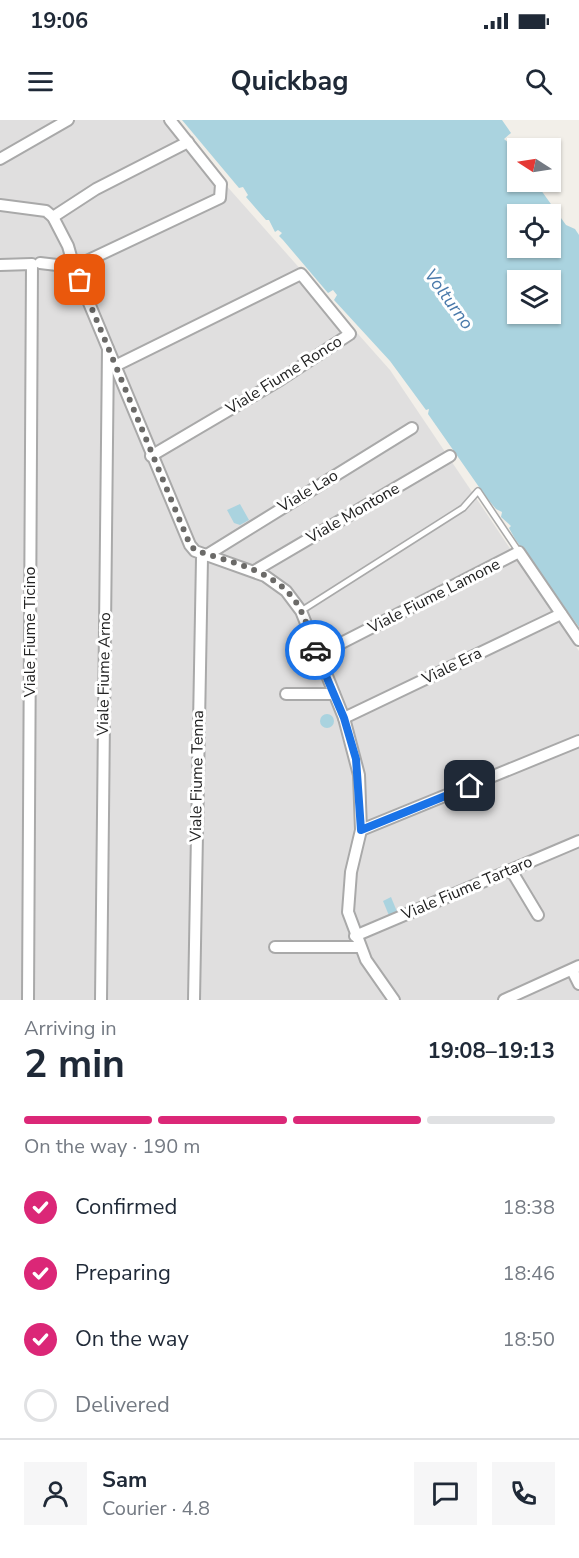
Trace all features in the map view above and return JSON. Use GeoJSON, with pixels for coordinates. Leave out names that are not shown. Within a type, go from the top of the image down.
{"type":"FeatureCollection","features":[{"type":"Feature","properties":{"kind":"street"},"geometry":{"type":"LineString","coordinates":[[0,159],[68,120]]}},
{"type":"Feature","properties":{"kind":"street"},"geometry":{"type":"LineString","coordinates":[[0,266],[36,264],[74,267],[220,198],[221,184],[170,120]]}},
{"type":"Feature","properties":{"kind":"street"},"geometry":{"type":"LineString","coordinates":[[54,217],[96,189],[188,142]]}},
{"type":"Feature","properties":{"kind":"street"},"geometry":{"type":"LineString","coordinates":[[0,205],[46,211],[54,217],[68,246],[74,267],[151,456],[190,545],[205,554],[256,570],[286,591],[301,611],[344,718],[358,775],[361,830],[347,897],[348,912],[360,947],[394,1000]]}},
{"type":"Feature","properties":{"kind":"street","name":"Viale Fiume Ticino"},"geometry":{"type":"LineString","coordinates":[[28,1000],[36,264]]}},
{"type":"Feature","properties":{"kind":"street","name":"Viale Fiume Ronco"},"geometry":{"type":"LineString","coordinates":[[115,366],[301,274],[350,334],[280,380],[151,456]]}},
{"type":"Feature","properties":{"kind":"street","name":"Viale Fiume Arno"},"geometry":{"type":"LineString","coordinates":[[101,1000],[108,347]]}},
{"type":"Feature","properties":{"kind":"street","name":"Viale Lao"},"geometry":{"type":"LineString","coordinates":[[205,554],[412,428]]}},
{"type":"Feature","properties":{"kind":"street","name":"Viale Montone"},"geometry":{"type":"LineString","coordinates":[[256,570],[450,456]]}},
{"type":"Feature","properties":{"kind":"street"},"geometry":{"type":"LineString","coordinates":[[519,552],[579,640]]}},
{"type":"Feature","properties":{"kind":"street","name":"Viale Fiume Lamone"},"geometry":{"type":"LineString","coordinates":[[318,655],[519,552]]}},
{"type":"Feature","properties":{"kind":"street","name":"Viale Fiume Tenna"},"geometry":{"type":"LineString","coordinates":[[194,1000],[201,564],[205,554]]}},
{"type":"Feature","properties":{"kind":"street","name":"Viale Era"},"geometry":{"type":"LineString","coordinates":[[344,718],[561,614]]}},
{"type":"Feature","properties":{"kind":"street"},"geometry":{"type":"LineString","coordinates":[[286,694],[334,694]]}},
{"type":"Feature","properties":{"kind":"street"},"geometry":{"type":"LineString","coordinates":[[361,830],[579,741]]}},
{"type":"Feature","properties":{"kind":"street","name":"Viale Fiume Tartaro"},"geometry":{"type":"LineString","coordinates":[[355,936],[579,841]]}},
{"type":"Feature","properties":{"kind":"street"},"geometry":{"type":"LineString","coordinates":[[511,870],[538,915]]}},
{"type":"Feature","properties":{"kind":"street"},"geometry":{"type":"LineString","coordinates":[[274,947],[360,947]]}},
{"type":"Feature","properties":{"kind":"street"},"geometry":{"type":"LineString","coordinates":[[504,1000],[575,968],[579,984]]}},
{"type":"Feature","properties":{"kind":"lane"},"geometry":{"type":"LineString","coordinates":[[301,611],[463,508],[478,491],[519,552]]}},
{"type":"Feature","properties":{"kind":"shaded area"},"geometry":{"type":"Polygon","coordinates":[[[0,120],[168,120],[390,370],[579,651],[579,1000],[0,1000],[0,120]]]}},
{"type":"Feature","properties":{"kind":"water","name":"Volturno"},"geometry":{"type":"Polygon","coordinates":[[[182,120],[502,120],[511,133],[504,139],[507,142],[507,192],[542,192],[551,204],[507,204],[507,258],[561,258],[561,218],[579,235],[579,627],[515,539],[509,528],[511,526],[501,517],[502,512],[496,509],[486,497],[428,414],[429,409],[426,410],[390,361],[334,300],[337,295],[333,290],[328,293],[279,236],[282,233],[278,230],[275,232],[269,220],[266,220],[246,197],[248,195],[243,187],[239,188],[182,120]]]}},
{"type":"Feature","properties":{"kind":"water"},"geometry":{"type":"Polygon","coordinates":[[[240,504],[249,520],[240,525],[234,523],[227,510],[240,504]]]}},
{"type":"Feature","properties":{"kind":"water"},"geometry":{"type":"Polygon","coordinates":[[[327,714],[332,716],[334,721],[332,726],[327,728],[322,726],[320,721],[322,716],[327,714]]]}},
{"type":"Feature","properties":{"kind":"water"},"geometry":{"type":"Polygon","coordinates":[[[391,897],[398,914],[390,918],[383,901],[391,897]]]}},
{"type":"Feature","properties":{"kind":"way so far"},"geometry":{"type":"LineString","coordinates":[[80,280],[148,450],[190,545],[195,550],[256,570],[275,581],[296,602],[315,650]]}},
{"type":"Feature","properties":{"kind":"route"},"geometry":{"type":"LineString","coordinates":[[315,650],[344,718],[356,759],[361,830],[470,786]]}}]}
